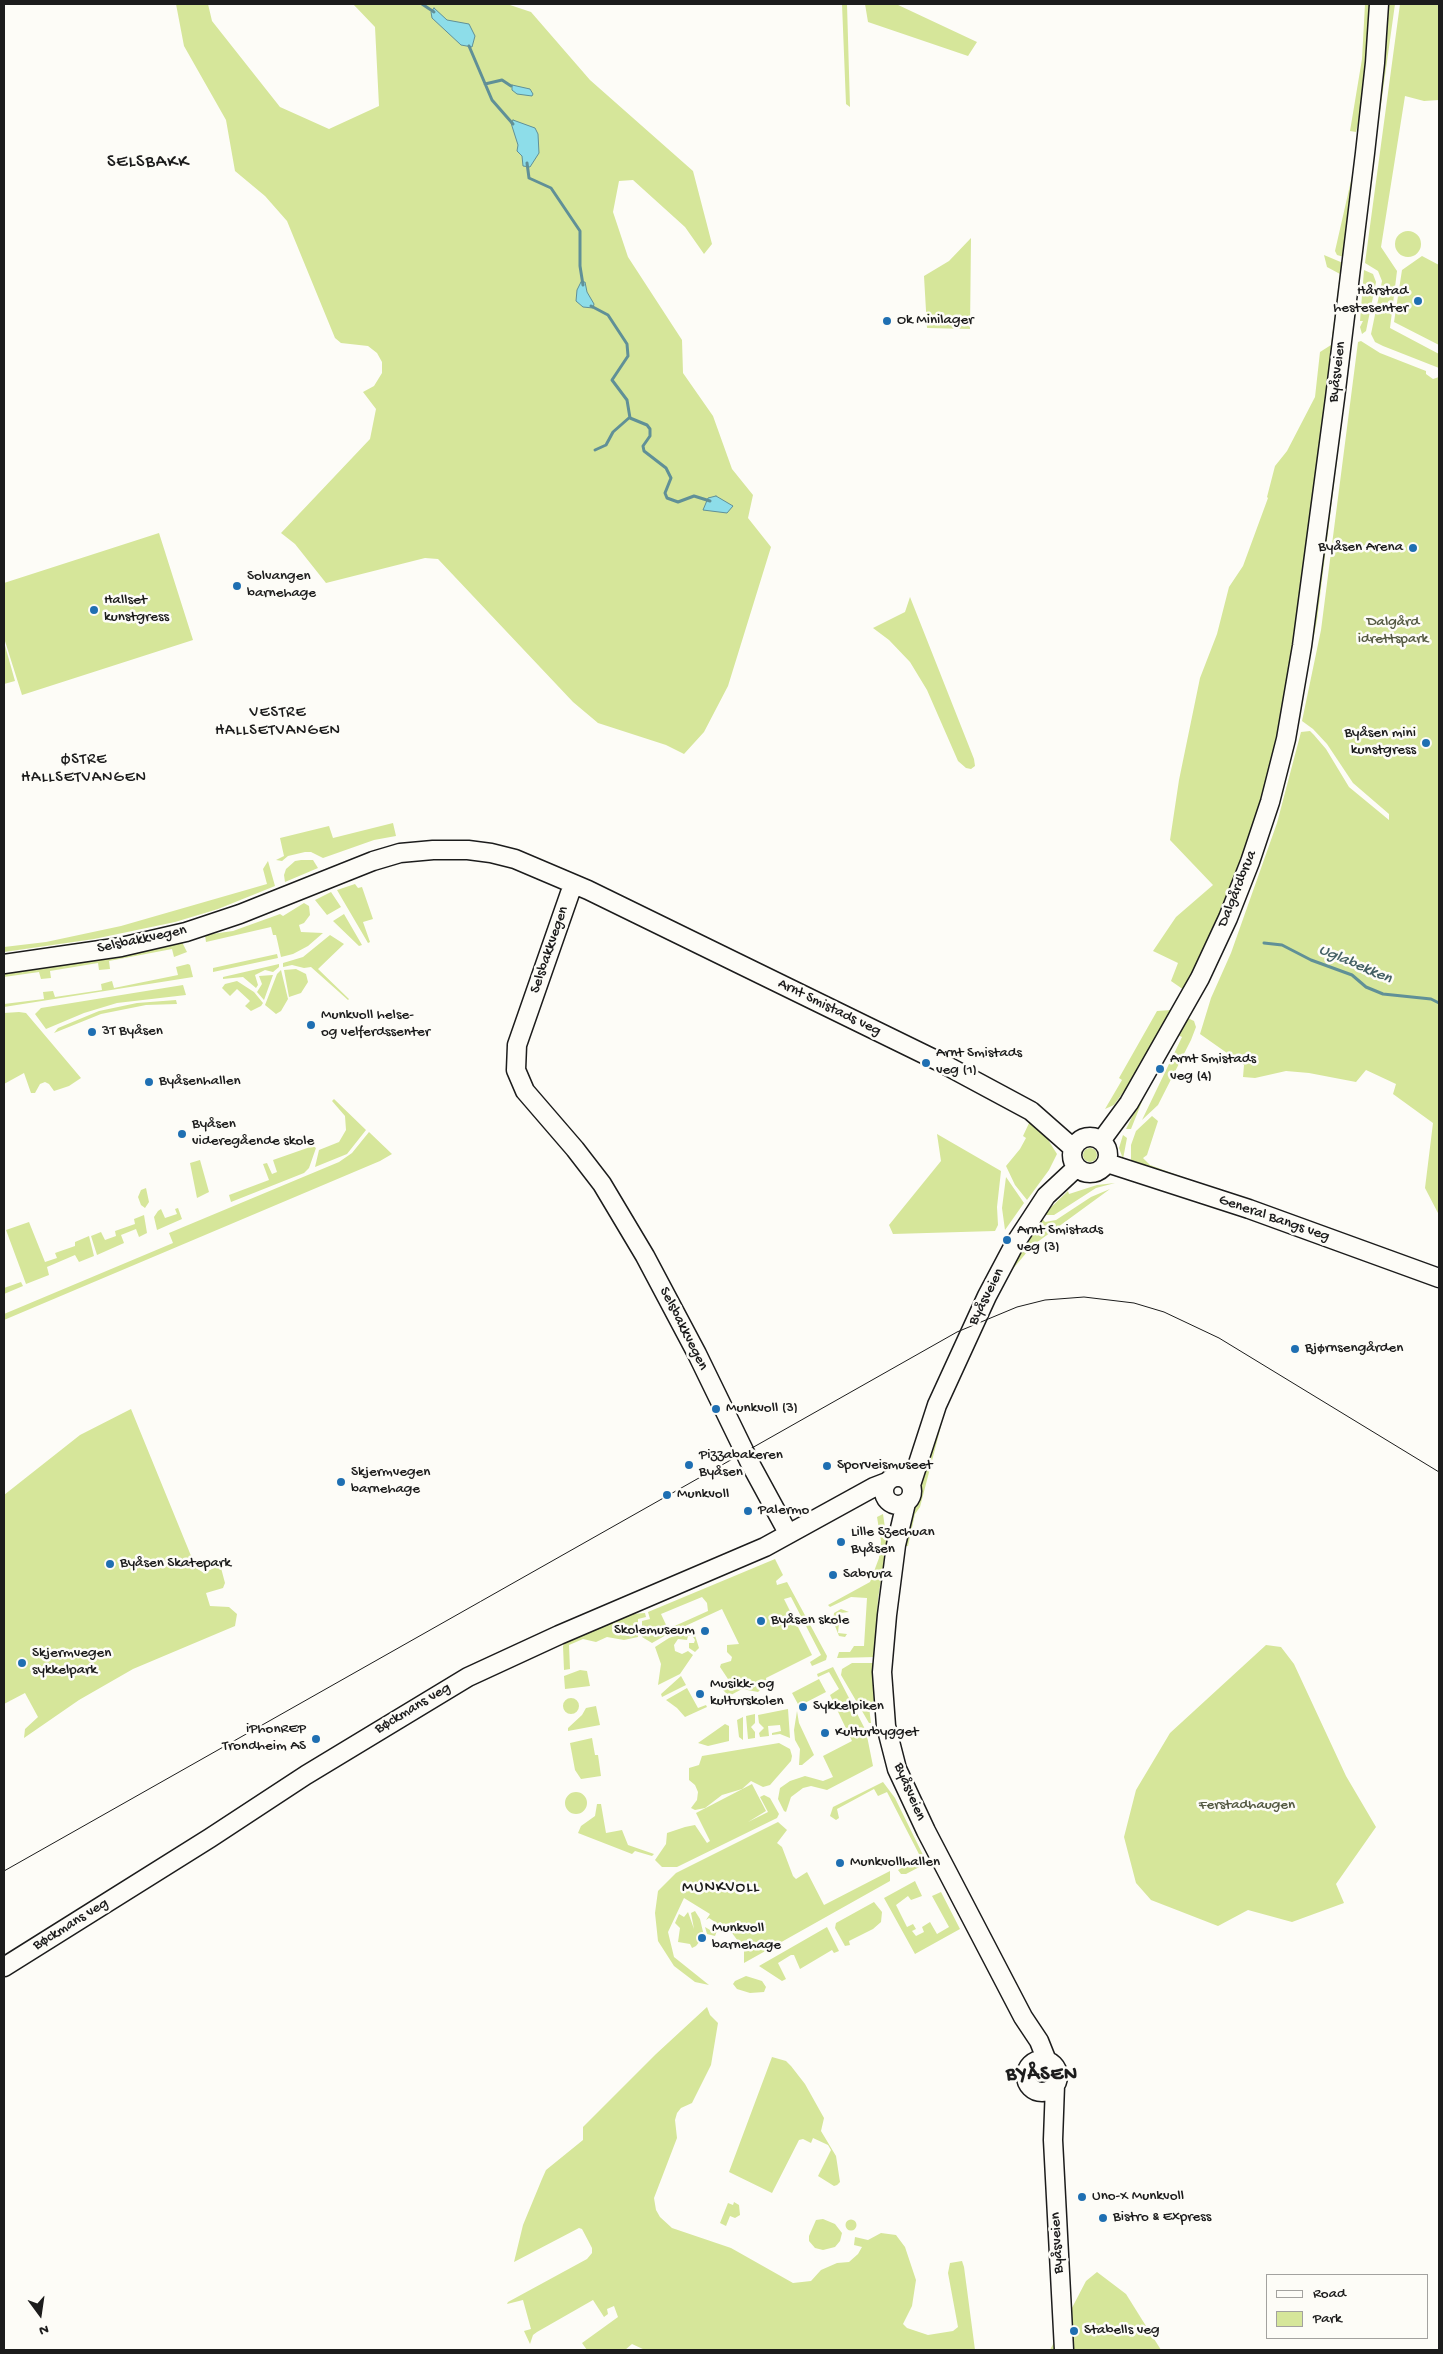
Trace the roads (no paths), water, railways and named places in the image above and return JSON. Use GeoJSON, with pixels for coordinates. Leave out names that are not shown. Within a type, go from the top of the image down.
{"type":"FeatureCollection","features":[{"type":"Feature","properties":{"kind":"main road","name":"Byåsveien"},"geometry":{"type":"LineString","coordinates":[[1286,739],[1302,646],[1336,388],[1374,73],[1379,4]]}},
{"type":"Feature","properties":{"kind":"main road","name":"Dalgårdbrua"},"geometry":{"type":"LineString","coordinates":[[1101,1140],[1129,1104],[1200,978],[1228,918],[1250,862],[1270,802],[1286,739]]}},
{"type":"Feature","properties":{"kind":"main road","name":"Selsbakkvegen"},"geometry":{"type":"LineString","coordinates":[[4,964],[121,947],[186,932],[240,914],[372,861],[400,854],[433,850],[468,850],[491,853],[515,858],[575,885],[570,893],[517,1045],[516,1070],[525,1091],[575,1149],[602,1184],[645,1256],[697,1354],[747,1458],[788,1534]]}},
{"type":"Feature","properties":{"kind":"main road","name":"Arnt Smistads veg"},"geometry":{"type":"LineString","coordinates":[[575,885],[652,920],[1023,1106],[1045,1122],[1073,1148]]}},
{"type":"Feature","properties":{"kind":"main road"},"geometry":{"type":"LineString","coordinates":[[1088,1137],[1101,1140],[1108,1151],[1107,1163],[1104,1168],[1093,1174],[1081,1172],[1072,1162],[1073,1148],[1076,1143],[1088,1137]]}},
{"type":"Feature","properties":{"kind":"main road","name":"General Bangs veg"},"geometry":{"type":"LineString","coordinates":[[1107,1163],[1249,1209],[1439,1278]]}},
{"type":"Feature","properties":{"kind":"main road","name":"Byåsveien"},"geometry":{"type":"LineString","coordinates":[[1047,2060],[926,1831],[897,1770],[886,1726],[882,1672],[896,1545],[896,1492],[924,1441],[969,1331],[1014,1245],[1046,1196],[1076,1168]]}},
{"type":"Feature","properties":{"kind":"main road","name":"Bøckmans veg"},"geometry":{"type":"LineString","coordinates":[[4,1967],[210,1838],[306,1775],[468,1676],[765,1547],[850,1501],[896,1492]]}},
{"type":"Feature","properties":{"kind":"main road","name":"Byåsveien"},"geometry":{"type":"LineString","coordinates":[[1023,2017],[1029,2066]]}},
{"type":"Feature","properties":{"kind":"main road"},"geometry":{"type":"LineString","coordinates":[[1037,2060],[1047,2060],[1057,2071],[1055,2085],[1047,2091],[1032,2089],[1026,2081],[1029,2066],[1037,2060]]}},
{"type":"Feature","properties":{"kind":"main road","name":"Byåsveien"},"geometry":{"type":"LineString","coordinates":[[1055,2085],[1053,2136],[1064,2350]]}},
{"type":"Feature","properties":{"kind":"main road","name":"Byåsveien"},"geometry":{"type":"LineString","coordinates":[[1032,2089],[1040,2103],[1053,2136]]}},
{"type":"Feature","properties":{"kind":"water"},"geometry":{"type":"Polygon","coordinates":[[[434,8],[447,20],[469,24],[475,36],[472,47],[461,45],[432,18],[431,12],[434,8]]]}},
{"type":"Feature","properties":{"kind":"water"},"geometry":{"type":"Polygon","coordinates":[[[512,85],[530,89],[533,94],[532,96],[517,94],[512,90],[512,85]]]}},
{"type":"Feature","properties":{"kind":"water"},"geometry":{"type":"Polygon","coordinates":[[[513,120],[535,128],[538,134],[539,153],[530,167],[523,166],[522,156],[517,151],[518,145],[511,123],[513,120]]]}},
{"type":"Feature","properties":{"kind":"water"},"geometry":{"type":"Polygon","coordinates":[[[581,282],[585,282],[587,292],[594,304],[593,308],[583,307],[576,301],[577,290],[581,282]]]}},
{"type":"Feature","properties":{"kind":"water"},"geometry":{"type":"Polygon","coordinates":[[[716,496],[733,506],[727,513],[703,510],[708,498],[716,496]]]}},
{"type":"Feature","properties":{"kind":"waterway","name":"Uglabekken"},"geometry":{"type":"LineString","coordinates":[[422,4],[434,12]]}},
{"type":"Feature","properties":{"kind":"waterway","name":"Uglabekken"},"geometry":{"type":"LineString","coordinates":[[469,46],[492,100],[513,124]]}},
{"type":"Feature","properties":{"kind":"waterway"},"geometry":{"type":"LineString","coordinates":[[485,84],[502,80],[511,86]]}},
{"type":"Feature","properties":{"kind":"waterway","name":"Uglabekken"},"geometry":{"type":"LineString","coordinates":[[527,163],[529,178],[551,188],[580,231],[580,266],[583,285]]}},
{"type":"Feature","properties":{"kind":"waterway","name":"Uglabekken"},"geometry":{"type":"LineString","coordinates":[[591,306],[608,315],[627,344],[628,356],[612,380],[627,400],[630,418],[647,425],[650,429],[650,436],[643,446],[644,451],[666,468],[671,478],[665,493],[667,498],[678,502],[694,496],[710,501]]}},
{"type":"Feature","properties":{"kind":"waterway"},"geometry":{"type":"LineString","coordinates":[[595,450],[606,445],[613,432],[630,417]]}},
{"type":"Feature","properties":{"kind":"waterway","name":"Uglabekken"},"geometry":{"type":"LineString","coordinates":[[1264,943],[1282,945],[1311,960],[1352,975],[1366,987],[1383,994],[1431,999],[1439,1003]]}},
{"type":"Feature","properties":{"kind":"tram line"},"geometry":{"type":"LineString","coordinates":[[4,1871],[957,1332],[1017,1307],[1045,1300],[1084,1297],[1134,1303],[1164,1312],[1219,1338],[1439,1472]]}},
{"type":"Feature","properties":{"kind":"place","name":"Hårstad hestesenter"},"geometry":{"type":"Point","coordinates":[1418,301]}},
{"type":"Feature","properties":{"kind":"place","name":"Ok Minilager"},"geometry":{"type":"Point","coordinates":[887,321]}},
{"type":"Feature","properties":{"kind":"place","name":"Byåsen Arena"},"geometry":{"type":"Point","coordinates":[1413,548]}},
{"type":"Feature","properties":{"kind":"place","name":"Solvangen barnehage"},"geometry":{"type":"Point","coordinates":[237,586]}},
{"type":"Feature","properties":{"kind":"place","name":"Hallset kunstgress"},"geometry":{"type":"Point","coordinates":[94,610]}},
{"type":"Feature","properties":{"kind":"place","name":"Byåsen mini kunstgress"},"geometry":{"type":"Point","coordinates":[1426,743]}},
{"type":"Feature","properties":{"kind":"place","name":"Munkvoll helse- og velferdssenter"},"geometry":{"type":"Point","coordinates":[311,1025]}},
{"type":"Feature","properties":{"kind":"place","name":"3T Byåsen"},"geometry":{"type":"Point","coordinates":[92,1032]}},
{"type":"Feature","properties":{"kind":"place","name":"Arnt Smistads veg (1)"},"geometry":{"type":"Point","coordinates":[926,1063]}},
{"type":"Feature","properties":{"kind":"place","name":"Arnt Smistads veg (4)"},"geometry":{"type":"Point","coordinates":[1160,1069]}},
{"type":"Feature","properties":{"kind":"place","name":"Byåsenhallen"},"geometry":{"type":"Point","coordinates":[149,1082]}},
{"type":"Feature","properties":{"kind":"place","name":"Byåsen videregående skole"},"geometry":{"type":"Point","coordinates":[182,1134]}},
{"type":"Feature","properties":{"kind":"place","name":"Arnt Smistads veg (3)"},"geometry":{"type":"Point","coordinates":[1007,1240]}},
{"type":"Feature","properties":{"kind":"place","name":"Bjørnsengården"},"geometry":{"type":"Point","coordinates":[1295,1349]}},
{"type":"Feature","properties":{"kind":"place","name":"Munkvoll (3)"},"geometry":{"type":"Point","coordinates":[716,1409]}},
{"type":"Feature","properties":{"kind":"place","name":"Pizzabakeren Byåsen"},"geometry":{"type":"Point","coordinates":[689,1465]}},
{"type":"Feature","properties":{"kind":"place","name":"Sporveismuseet"},"geometry":{"type":"Point","coordinates":[827,1466]}},
{"type":"Feature","properties":{"kind":"place","name":"Skjermvegen barnehage"},"geometry":{"type":"Point","coordinates":[341,1482]}},
{"type":"Feature","properties":{"kind":"place","name":"Munkvoll"},"geometry":{"type":"Point","coordinates":[667,1495]}},
{"type":"Feature","properties":{"kind":"place","name":"Palermo"},"geometry":{"type":"Point","coordinates":[748,1511]}},
{"type":"Feature","properties":{"kind":"place","name":"Lille Szechuan Byåsen"},"geometry":{"type":"Point","coordinates":[841,1542]}},
{"type":"Feature","properties":{"kind":"place","name":"Byåsen Skatepark"},"geometry":{"type":"Point","coordinates":[110,1564]}},
{"type":"Feature","properties":{"kind":"place","name":"Sabrura"},"geometry":{"type":"Point","coordinates":[833,1575]}},
{"type":"Feature","properties":{"kind":"place","name":"Byåsen skole"},"geometry":{"type":"Point","coordinates":[761,1621]}},
{"type":"Feature","properties":{"kind":"place","name":"Skolemuseum"},"geometry":{"type":"Point","coordinates":[705,1631]}},
{"type":"Feature","properties":{"kind":"place","name":"Skjermvegen sykkelpark"},"geometry":{"type":"Point","coordinates":[22,1663]}},
{"type":"Feature","properties":{"kind":"place","name":"Musikk- og kulturskolen"},"geometry":{"type":"Point","coordinates":[700,1694]}},
{"type":"Feature","properties":{"kind":"place","name":"Sykkelpiken"},"geometry":{"type":"Point","coordinates":[803,1707]}},
{"type":"Feature","properties":{"kind":"place","name":"Kulturbygget"},"geometry":{"type":"Point","coordinates":[825,1733]}},
{"type":"Feature","properties":{"kind":"place","name":"iPhonREP Trondheim AS"},"geometry":{"type":"Point","coordinates":[316,1739]}},
{"type":"Feature","properties":{"kind":"place","name":"Munkvollhallen"},"geometry":{"type":"Point","coordinates":[840,1863]}},
{"type":"Feature","properties":{"kind":"place","name":"Munkvoll barnehage"},"geometry":{"type":"Point","coordinates":[702,1938]}},
{"type":"Feature","properties":{"kind":"place","name":"Uno-X Munkvoll"},"geometry":{"type":"Point","coordinates":[1082,2197]}},
{"type":"Feature","properties":{"kind":"place","name":"Bistro & Express"},"geometry":{"type":"Point","coordinates":[1103,2218]}},
{"type":"Feature","properties":{"kind":"place","name":"Stabells veg"},"geometry":{"type":"Point","coordinates":[1074,2331]}},
{"type":"Feature","properties":{"kind":"district","name":"SELSBAKK"},"geometry":{"type":"Point","coordinates":[148,163]}},
{"type":"Feature","properties":{"kind":"district","name":"VESTRE HALLSETVANGEN"},"geometry":{"type":"Point","coordinates":[278,723]}},
{"type":"Feature","properties":{"kind":"district","name":"ØSTRE HALLSETVANGEN"},"geometry":{"type":"Point","coordinates":[84,770]}},
{"type":"Feature","properties":{"kind":"district","name":"MUNKVOLL"},"geometry":{"type":"Point","coordinates":[721,1889]}},
{"type":"Feature","properties":{"kind":"district","name":"BYÅSEN"},"geometry":{"type":"Point","coordinates":[1042,2076]}},
{"type":"Feature","properties":{"kind":"park label","name":"Dalgård idrettspark"},"geometry":{"type":"Point","coordinates":[1393,632]}},
{"type":"Feature","properties":{"kind":"park label","name":"Ferstadhaugen"},"geometry":{"type":"Point","coordinates":[1247,1806]}}]}
